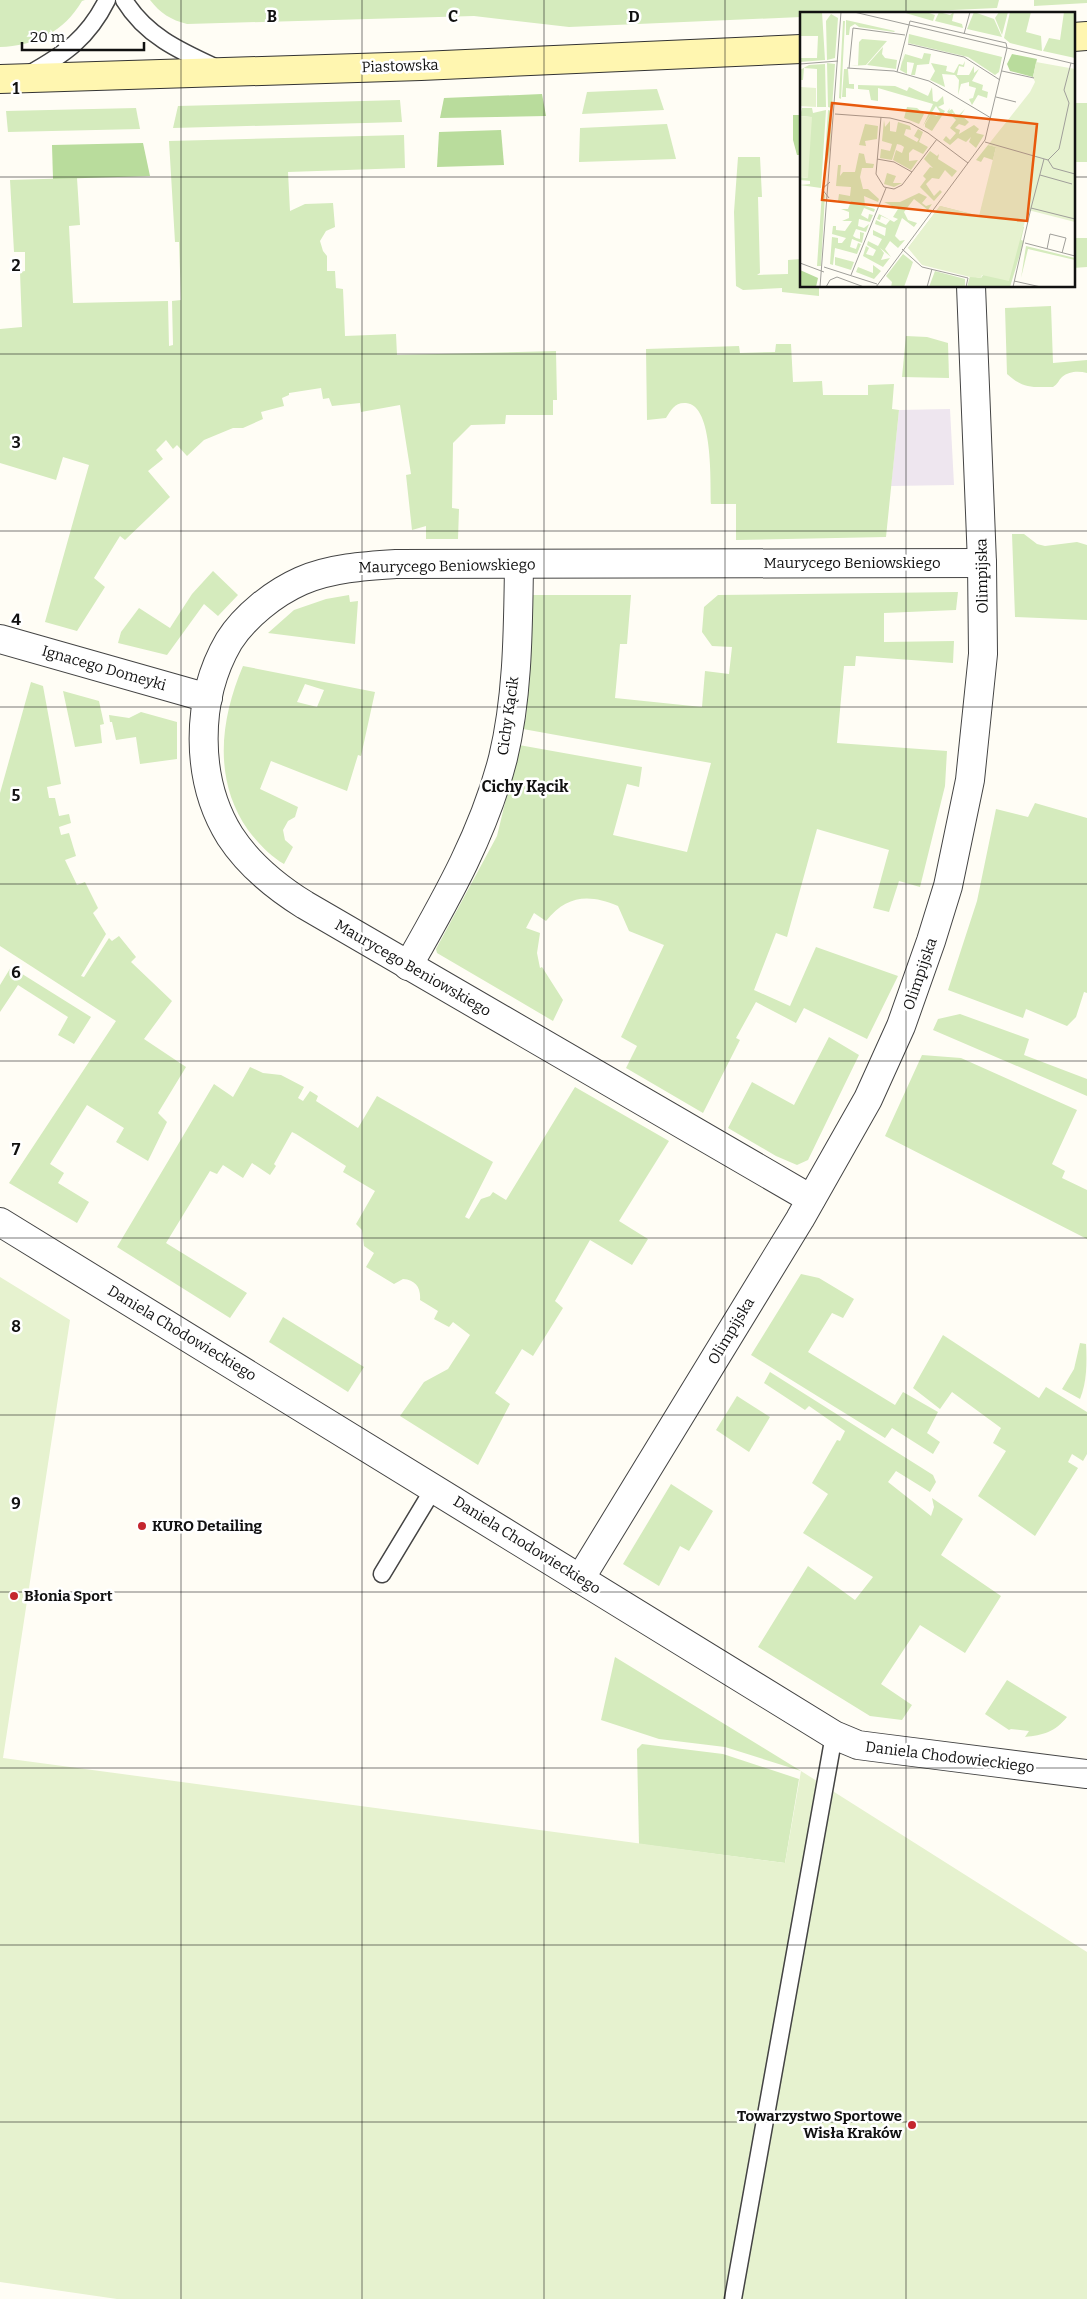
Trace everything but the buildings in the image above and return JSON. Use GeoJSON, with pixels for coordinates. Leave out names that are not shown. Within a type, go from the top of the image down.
{"type":"FeatureCollection","features":[{"type":"Feature","properties":{"kind":"street"},"geometry":{"type":"LineString","coordinates":[[1074,37],[1087,36]]}},
{"type":"Feature","properties":{"kind":"street","name":"Piastowska"},"geometry":{"type":"LineString","coordinates":[[10,79],[228,73],[800,49]]}},
{"type":"Feature","properties":{"kind":"street","name":"Olimpijska"},"geometry":{"type":"LineString","coordinates":[[580,1579],[811,1199],[868,1099],[901,1026],[924,963],[948,886],[970,780],[983,654],[982,563],[971,288]]}},
{"type":"Feature","properties":{"kind":"street","name":"Maurycego Beniowskiego"},"geometry":{"type":"LineString","coordinates":[[811,1199],[408,966],[273,884],[260,872],[231,837],[213,802],[208,780],[204,731],[208,698],[222,655],[237,631],[258,609],[302,580],[337,570],[375,565],[982,563]]}},
{"type":"Feature","properties":{"kind":"street","name":"Cichy Kącik"},"geometry":{"type":"LineString","coordinates":[[408,966],[452,887],[478,832],[503,758],[513,688],[519,565]]}},
{"type":"Feature","properties":{"kind":"street","name":"Ignacego Domeyki"},"geometry":{"type":"LineString","coordinates":[[0,639],[208,698]]}},
{"type":"Feature","properties":{"kind":"street","name":"Daniela Chodowieckiego"},"geometry":{"type":"LineString","coordinates":[[0,1222],[834,1735],[866,1746],[1087,1774]]}},
{"type":"Feature","properties":{"kind":"lane"},"geometry":{"type":"LineString","coordinates":[[10,79],[73,47],[91,27],[107,0]]}},
{"type":"Feature","properties":{"kind":"lane"},"geometry":{"type":"LineString","coordinates":[[124,0],[140,22],[158,38],[170,46],[228,73]]}},
{"type":"Feature","properties":{"kind":"lane"},"geometry":{"type":"LineString","coordinates":[[382,1574],[434,1488]]}},
{"type":"Feature","properties":{"kind":"lane"},"geometry":{"type":"LineString","coordinates":[[733,2299],[834,1735]]}},
{"type":"Feature","properties":{"kind":"shaded area"},"geometry":{"type":"Polygon","coordinates":[[[950,409],[954,485],[891,486],[899,410],[950,409]]]}},
{"type":"Feature","properties":{"kind":"green space"},"geometry":{"type":"Polygon","coordinates":[[[0,0],[85,0],[82,1],[66,21],[47,35],[25,44],[0,47],[0,0]]]}},
{"type":"Feature","properties":{"kind":"green space"},"geometry":{"type":"Polygon","coordinates":[[[150,0],[999,0],[997,8],[908,12],[800,12],[800,17],[569,27],[474,16],[187,24],[166,15],[150,0]]]}},
{"type":"Feature","properties":{"kind":"green space"},"geometry":{"type":"Polygon","coordinates":[[[1034,0],[1087,0],[1087,3],[1034,6],[1034,0]]]}},
{"type":"Feature","properties":{"kind":"green space"},"geometry":{"type":"Polygon","coordinates":[[[657,89],[664,110],[582,114],[587,92],[657,89]]]}},
{"type":"Feature","properties":{"kind":"green space"},"geometry":{"type":"Polygon","coordinates":[[[542,94],[546,116],[440,118],[444,98],[542,94]]]}},
{"type":"Feature","properties":{"kind":"green space"},"geometry":{"type":"Polygon","coordinates":[[[400,100],[402,122],[173,128],[178,106],[400,100]]]}},
{"type":"Feature","properties":{"kind":"green space"},"geometry":{"type":"Polygon","coordinates":[[[1074,103],[1087,103],[1087,162],[1074,162],[1074,103]]]}},
{"type":"Feature","properties":{"kind":"green space"},"geometry":{"type":"Polygon","coordinates":[[[136,108],[140,129],[8,132],[6,111],[136,108]]]}},
{"type":"Feature","properties":{"kind":"green space"},"geometry":{"type":"Polygon","coordinates":[[[793,115],[800,115],[800,155],[797,155],[793,140],[793,115]]]}},
{"type":"Feature","properties":{"kind":"green space"},"geometry":{"type":"Polygon","coordinates":[[[667,124],[676,159],[579,162],[580,128],[667,124]]]}},
{"type":"Feature","properties":{"kind":"green space"},"geometry":{"type":"Polygon","coordinates":[[[501,130],[504,165],[437,167],[439,132],[501,130]]]}},
{"type":"Feature","properties":{"kind":"green space"},"geometry":{"type":"Polygon","coordinates":[[[404,135],[405,168],[288,172],[290,211],[305,204],[333,203],[335,227],[326,231],[320,241],[323,251],[327,256],[327,271],[335,271],[336,288],[343,289],[345,336],[396,334],[397,355],[556,351],[557,400],[553,400],[553,415],[506,415],[505,424],[471,425],[453,443],[452,508],[459,509],[458,539],[426,539],[426,526],[412,530],[406,475],[411,474],[400,405],[361,412],[360,403],[332,406],[329,398],[323,399],[321,388],[289,393],[289,395],[282,398],[284,406],[261,412],[263,419],[243,428],[233,428],[204,440],[187,456],[177,445],[173,449],[166,440],[156,450],[163,459],[148,471],[170,497],[125,540],[120,536],[94,578],[105,587],[77,631],[45,622],[89,465],[63,457],[56,480],[0,463],[0,329],[22,327],[20,272],[25,271],[25,252],[14,252],[10,180],[77,178],[80,225],[69,226],[73,303],[168,301],[169,346],[173,345],[172,301],[181,300],[179,242],[175,242],[169,141],[404,135]]]}},
{"type":"Feature","properties":{"kind":"green space"},"geometry":{"type":"Polygon","coordinates":[[[143,143],[150,176],[53,179],[52,145],[143,143]]]}},
{"type":"Feature","properties":{"kind":"green space"},"geometry":{"type":"Polygon","coordinates":[[[738,157],[760,157],[762,197],[758,197],[760,273],[757,275],[788,274],[788,260],[800,259],[800,288],[819,288],[819,296],[782,292],[782,288],[743,290],[736,286],[734,212],[738,157]]]}},
{"type":"Feature","properties":{"kind":"green space"},"geometry":{"type":"Polygon","coordinates":[[[1074,238],[1087,238],[1087,267],[1074,268],[1074,238]]]}},
{"type":"Feature","properties":{"kind":"green space"},"geometry":{"type":"Polygon","coordinates":[[[1051,306],[1053,363],[1087,360],[1087,373],[1077,372],[1068,374],[1062,377],[1053,387],[1023,385],[1007,374],[1005,308],[1051,306]]]}},
{"type":"Feature","properties":{"kind":"green space"},"geometry":{"type":"Polygon","coordinates":[[[906,336],[927,337],[948,343],[949,378],[902,377],[906,336]]]}},
{"type":"Feature","properties":{"kind":"green space"},"geometry":{"type":"Polygon","coordinates":[[[776,344],[791,344],[793,382],[822,381],[823,395],[868,395],[868,385],[894,384],[892,409],[899,410],[886,537],[736,540],[736,504],[711,504],[709,447],[702,417],[695,407],[682,403],[674,407],[666,418],[647,420],[646,349],[739,346],[740,353],[775,352],[776,344]]]}},
{"type":"Feature","properties":{"kind":"green space"},"geometry":{"type":"Polygon","coordinates":[[[1012,534],[1024,534],[1037,544],[1045,546],[1077,542],[1087,545],[1087,620],[1015,617],[1012,534]]]}},
{"type":"Feature","properties":{"kind":"green space"},"geometry":{"type":"Polygon","coordinates":[[[213,571],[238,595],[218,616],[204,604],[167,655],[118,643],[121,632],[139,608],[170,628],[192,594],[213,571]]]}},
{"type":"Feature","properties":{"kind":"green space"},"geometry":{"type":"Polygon","coordinates":[[[958,592],[956,610],[884,613],[884,642],[954,641],[953,663],[856,656],[855,666],[844,666],[837,743],[947,751],[945,786],[920,887],[899,881],[889,912],[873,908],[889,850],[817,829],[787,937],[776,933],[754,990],[790,1006],[816,947],[898,976],[867,1039],[804,1008],[796,1023],[756,1002],[736,1038],[740,1040],[703,1113],[626,1068],[637,1046],[621,1037],[664,945],[629,931],[618,906],[597,900],[579,899],[562,906],[546,921],[534,913],[526,928],[540,933],[537,953],[540,968],[542,967],[563,1000],[553,1021],[437,953],[436,949],[497,836],[519,745],[642,767],[639,787],[627,784],[613,835],[687,852],[711,763],[523,729],[526,718],[533,595],[631,595],[627,644],[620,644],[615,698],[702,707],[705,671],[729,674],[732,647],[712,646],[702,632],[704,607],[718,595],[958,592]]]}},
{"type":"Feature","properties":{"kind":"green space"},"geometry":{"type":"Polygon","coordinates":[[[349,595],[350,602],[358,601],[355,644],[268,633],[294,610],[326,599],[349,595]]]}},
{"type":"Feature","properties":{"kind":"green space"},"geometry":{"type":"Polygon","coordinates":[[[243,666],[375,692],[361,756],[358,755],[347,791],[271,761],[260,789],[298,807],[295,817],[288,821],[283,830],[285,840],[293,847],[284,864],[264,849],[248,830],[237,811],[229,791],[225,770],[225,728],[235,686],[243,666]],[[305,684],[297,702],[317,707],[324,690],[305,684]]]}},
{"type":"Feature","properties":{"kind":"green space"},"geometry":{"type":"Polygon","coordinates":[[[31,682],[43,686],[61,784],[47,787],[49,798],[55,798],[59,816],[69,814],[71,823],[59,827],[61,835],[69,833],[76,856],[65,860],[77,885],[85,882],[98,908],[93,913],[106,934],[81,976],[84,977],[109,938],[112,941],[119,936],[136,957],[131,962],[172,1001],[144,1039],[186,1067],[158,1113],[167,1122],[148,1161],[116,1142],[124,1128],[87,1105],[50,1164],[64,1173],[58,1183],[89,1202],[77,1223],[9,1183],[116,1021],[0,946],[0,793],[31,682]]]}},
{"type":"Feature","properties":{"kind":"green space"},"geometry":{"type":"Polygon","coordinates":[[[63,691],[99,701],[104,724],[100,725],[102,743],[75,747],[63,691]]]}},
{"type":"Feature","properties":{"kind":"green space"},"geometry":{"type":"Polygon","coordinates":[[[141,712],[177,722],[177,759],[140,764],[136,737],[116,740],[109,715],[129,718],[141,712]]]}},
{"type":"Feature","properties":{"kind":"green space"},"geometry":{"type":"Polygon","coordinates":[[[1035,803],[1087,818],[1087,993],[1084,992],[1076,1017],[1067,1026],[1026,1009],[1023,1018],[948,990],[977,901],[996,809],[1028,817],[1035,803]]]}},
{"type":"Feature","properties":{"kind":"green space"},"geometry":{"type":"Polygon","coordinates":[[[11,967],[91,1017],[74,1044],[58,1035],[68,1017],[18,985],[0,1012],[0,985],[11,967]]]}},
{"type":"Feature","properties":{"kind":"green space"},"geometry":{"type":"Polygon","coordinates":[[[960,1014],[1029,1039],[1024,1055],[1087,1079],[1087,1096],[933,1030],[938,1019],[960,1014]]]}},
{"type":"Feature","properties":{"kind":"green space"},"geometry":{"type":"Polygon","coordinates":[[[829,1037],[859,1055],[808,1160],[797,1165],[776,1156],[728,1128],[752,1082],[794,1105],[829,1037]]]}},
{"type":"Feature","properties":{"kind":"green space"},"geometry":{"type":"Polygon","coordinates":[[[922,1055],[961,1058],[1077,1110],[1052,1164],[1065,1171],[1062,1178],[1087,1190],[1087,1239],[885,1136],[922,1055]]]}},
{"type":"Feature","properties":{"kind":"green space"},"geometry":{"type":"Polygon","coordinates":[[[250,1067],[263,1073],[281,1075],[304,1087],[298,1098],[303,1101],[310,1091],[318,1096],[316,1101],[358,1128],[377,1096],[493,1162],[465,1217],[469,1219],[481,1199],[490,1196],[493,1192],[506,1200],[575,1087],[669,1141],[619,1221],[648,1239],[632,1265],[590,1240],[555,1301],[563,1308],[533,1356],[522,1349],[495,1393],[510,1404],[478,1465],[400,1416],[424,1382],[448,1369],[470,1335],[453,1322],[449,1327],[434,1319],[438,1311],[420,1300],[420,1292],[417,1285],[411,1281],[403,1279],[394,1284],[366,1267],[374,1253],[364,1246],[362,1230],[356,1224],[375,1191],[343,1172],[346,1166],[296,1134],[292,1132],[270,1175],[252,1163],[243,1178],[223,1165],[217,1174],[210,1171],[166,1243],[247,1293],[230,1318],[117,1247],[214,1084],[233,1097],[250,1067]]]}},
{"type":"Feature","properties":{"kind":"green space"},"geometry":{"type":"Polygon","coordinates":[[[801,1274],[819,1278],[854,1299],[843,1318],[832,1313],[808,1352],[895,1405],[903,1392],[938,1412],[927,1433],[940,1442],[933,1454],[892,1428],[885,1438],[751,1355],[801,1274]]]}},
{"type":"Feature","properties":{"kind":"green space"},"geometry":{"type":"Polygon","coordinates":[[[0,1277],[70,1320],[3,1758],[785,1863],[801,1771],[1087,1952],[1087,2299],[117,2299],[0,2282],[0,1277]]]}},
{"type":"Feature","properties":{"kind":"green space"},"geometry":{"type":"Polygon","coordinates":[[[283,1317],[364,1367],[348,1392],[269,1342],[283,1317]]]}},
{"type":"Feature","properties":{"kind":"green space"},"geometry":{"type":"Polygon","coordinates":[[[943,1335],[1039,1398],[1046,1387],[1087,1412],[1087,1454],[1083,1461],[1072,1454],[1068,1462],[1078,1468],[1035,1536],[978,1496],[1006,1451],[993,1443],[1001,1428],[952,1392],[940,1409],[913,1388],[943,1335]]]}},
{"type":"Feature","properties":{"kind":"green space"},"geometry":{"type":"Polygon","coordinates":[[[1080,1343],[1086,1344],[1086,1358],[1085,1379],[1080,1399],[1062,1389],[1074,1369],[1080,1343]]]}},
{"type":"Feature","properties":{"kind":"green space"},"geometry":{"type":"Polygon","coordinates":[[[770,1372],[933,1475],[936,1482],[930,1492],[896,1471],[888,1482],[931,1516],[934,1507],[932,1498],[963,1519],[941,1555],[1001,1596],[965,1653],[920,1625],[881,1684],[912,1705],[902,1720],[870,1716],[758,1647],[808,1566],[855,1600],[873,1577],[803,1533],[828,1494],[812,1483],[837,1440],[840,1441],[845,1431],[809,1406],[805,1410],[764,1383],[770,1372]]]}},
{"type":"Feature","properties":{"kind":"green space"},"geometry":{"type":"Polygon","coordinates":[[[737,1396],[770,1417],[749,1452],[716,1430],[737,1396]]]}},
{"type":"Feature","properties":{"kind":"green space"},"geometry":{"type":"Polygon","coordinates":[[[671,1484],[713,1511],[689,1551],[680,1546],[659,1586],[623,1564],[671,1484]]]}},
{"type":"Feature","properties":{"kind":"green space"},"geometry":{"type":"Polygon","coordinates":[[[615,1657],[801,1771],[725,1747],[659,1739],[601,1720],[615,1657]]]}},
{"type":"Feature","properties":{"kind":"green space"},"geometry":{"type":"Polygon","coordinates":[[[1007,1680],[1067,1717],[1048,1732],[1037,1735],[1025,1737],[1029,1731],[1009,1730],[985,1714],[1007,1680]]]}},
{"type":"Feature","properties":{"kind":"green space"},"geometry":{"type":"Polygon","coordinates":[[[642,1744],[723,1754],[799,1779],[785,1863],[639,1844],[637,1749],[642,1744]]]}},
{"type":"Feature","properties":{"kind":"place","name":"KURO Detailing"},"geometry":{"type":"Point","coordinates":[142,1526]}},
{"type":"Feature","properties":{"kind":"place","name":"Błonia Sport"},"geometry":{"type":"Point","coordinates":[14,1596]}},
{"type":"Feature","properties":{"kind":"place","name":"Towarzystwo Sportowe Wisła Kraków"},"geometry":{"type":"Point","coordinates":[912,2125]}},
{"type":"Feature","properties":{"kind":"district","name":"Cichy Kącik"},"geometry":{"type":"Point","coordinates":[525,786]}}]}
